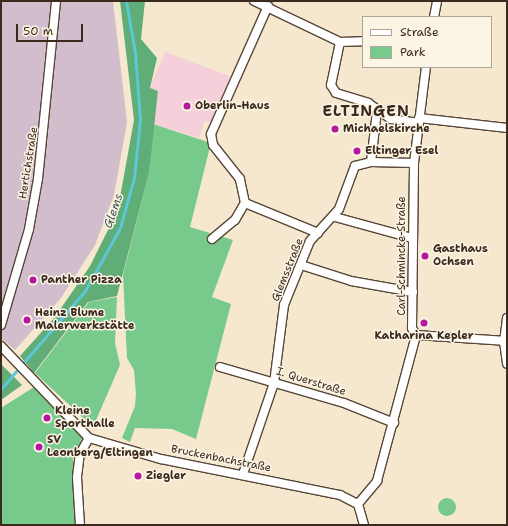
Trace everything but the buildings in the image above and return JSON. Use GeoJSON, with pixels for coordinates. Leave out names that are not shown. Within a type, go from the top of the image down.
{"type":"FeatureCollection","features":[{"type":"Feature","properties":{"kind":"street","name":"Hertichstraße"},"geometry":{"type":"LineString","coordinates":[[1,325],[29,230],[38,179],[56,1]]}},
{"type":"Feature","properties":{"kind":"street"},"geometry":{"type":"LineString","coordinates":[[254,1],[268,6],[340,42],[362,41]]}},
{"type":"Feature","properties":{"kind":"street"},"geometry":{"type":"LineString","coordinates":[[434,16],[437,1]]}},
{"type":"Feature","properties":{"kind":"street"},"geometry":{"type":"LineString","coordinates":[[212,239],[235,220],[245,203],[240,179],[213,145],[211,134],[268,6]]}},
{"type":"Feature","properties":{"kind":"street"},"geometry":{"type":"LineString","coordinates":[[340,42],[331,85],[336,93],[368,103],[377,111],[391,119],[507,128]]}},
{"type":"Feature","properties":{"kind":"street","name":"Carl-Schmincke-Straße"},"geometry":{"type":"LineString","coordinates":[[358,504],[377,481],[394,423],[416,336],[412,328],[414,163],[418,121],[426,68]]}},
{"type":"Feature","properties":{"kind":"street"},"geometry":{"type":"LineString","coordinates":[[371,162],[377,111]]}},
{"type":"Feature","properties":{"kind":"street","name":"Glemsstraße"},"geometry":{"type":"LineString","coordinates":[[243,474],[274,382],[284,305],[310,241],[335,217],[351,172],[355,166],[371,162],[414,163]]}},
{"type":"Feature","properties":{"kind":"street"},"geometry":{"type":"LineString","coordinates":[[245,203],[318,233]]}},
{"type":"Feature","properties":{"kind":"street"},"geometry":{"type":"LineString","coordinates":[[335,217],[412,238]]}},
{"type":"Feature","properties":{"kind":"street"},"geometry":{"type":"LineString","coordinates":[[301,265],[351,281],[413,292]]}},
{"type":"Feature","properties":{"kind":"street"},"geometry":{"type":"LineString","coordinates":[[507,318],[507,364]]}},
{"type":"Feature","properties":{"kind":"street"},"geometry":{"type":"LineString","coordinates":[[416,336],[506,341]]}},
{"type":"Feature","properties":{"kind":"street"},"geometry":{"type":"LineString","coordinates":[[1,346],[89,438],[80,454],[77,476],[80,525]]}},
{"type":"Feature","properties":{"kind":"street","name":"I. Querstraße"},"geometry":{"type":"LineString","coordinates":[[220,367],[344,403],[394,423]]}},
{"type":"Feature","properties":{"kind":"street","name":"Bruckenbachstraße"},"geometry":{"type":"LineString","coordinates":[[89,438],[161,459],[243,474],[340,495],[358,504]]}},
{"type":"Feature","properties":{"kind":"street"},"geometry":{"type":"LineString","coordinates":[[358,504],[364,525]]}},
{"type":"Feature","properties":{"kind":"shaded area"},"geometry":{"type":"Polygon","coordinates":[[[1,1],[113,1],[127,122],[114,195],[95,245],[61,298],[15,350],[1,338],[1,1]]]}},
{"type":"Feature","properties":{"kind":"shaded area","name":"Oberlin-Haus"},"geometry":{"type":"Polygon","coordinates":[[[165,52],[230,76],[212,123],[205,121],[199,138],[153,124],[158,91],[150,88],[165,52]]]}},
{"type":"Feature","properties":{"kind":"green space"},"geometry":{"type":"Polygon","coordinates":[[[120,1],[145,1],[141,39],[157,58],[150,88],[158,91],[149,173],[117,296],[88,302],[34,373],[20,356],[55,317],[90,266],[110,226],[121,192],[134,120],[120,1]]]}},
{"type":"Feature","properties":{"kind":"green space"},"geometry":{"type":"Polygon","coordinates":[[[153,124],[211,143],[190,227],[233,240],[212,297],[231,304],[196,439],[172,429],[135,428],[130,442],[122,438],[135,406],[136,394],[134,370],[127,358],[123,275],[149,173],[153,124]]]}},
{"type":"Feature","properties":{"kind":"green space"},"geometry":{"type":"Polygon","coordinates":[[[117,297],[115,343],[120,365],[93,427],[35,373],[89,302],[117,297]]]}},
{"type":"Feature","properties":{"kind":"green space"},"geometry":{"type":"Polygon","coordinates":[[[1,364],[22,385],[1,400],[1,364]]]}},
{"type":"Feature","properties":{"kind":"green space","name":"SV Leonberg/Eltingen"},"geometry":{"type":"Polygon","coordinates":[[[34,387],[83,436],[73,458],[76,525],[1,525],[1,408],[34,387]]]}},
{"type":"Feature","properties":{"kind":"green space"},"geometry":{"type":"Polygon","coordinates":[[[447,498],[453,501],[456,507],[453,513],[447,516],[441,513],[438,507],[441,501],[447,498]]]}},
{"type":"Feature","properties":{"kind":"waterway","name":"Glems"},"geometry":{"type":"LineString","coordinates":[[1,389],[85,291],[120,228],[134,178],[140,120],[135,53],[126,1]]}},
{"type":"Feature","properties":{"kind":"place","name":"Oberlin-Haus"},"geometry":{"type":"Point","coordinates":[187,106]}},
{"type":"Feature","properties":{"kind":"place","name":"Michaelskirche"},"geometry":{"type":"Point","coordinates":[335,129]}},
{"type":"Feature","properties":{"kind":"place","name":"Eltinger Esel"},"geometry":{"type":"Point","coordinates":[357,151]}},
{"type":"Feature","properties":{"kind":"place","name":"Gasthaus Ochsen"},"geometry":{"type":"Point","coordinates":[425,256]}},
{"type":"Feature","properties":{"kind":"place","name":"Panther Pizza"},"geometry":{"type":"Point","coordinates":[33,280]}},
{"type":"Feature","properties":{"kind":"place","name":"Heinz Blume Malerwerkstätte"},"geometry":{"type":"Point","coordinates":[27,320]}},
{"type":"Feature","properties":{"kind":"place","name":"Katharina Kepler"},"geometry":{"type":"Point","coordinates":[424,323]}},
{"type":"Feature","properties":{"kind":"place","name":"Kleine Sporthalle"},"geometry":{"type":"Point","coordinates":[47,418]}},
{"type":"Feature","properties":{"kind":"place","name":"SV Leonberg/Eltingen"},"geometry":{"type":"Point","coordinates":[39,447]}},
{"type":"Feature","properties":{"kind":"place","name":"Ziegler"},"geometry":{"type":"Point","coordinates":[138,476]}},
{"type":"Feature","properties":{"kind":"district","name":"ELTINGEN"},"geometry":{"type":"Point","coordinates":[366,112]}}]}
